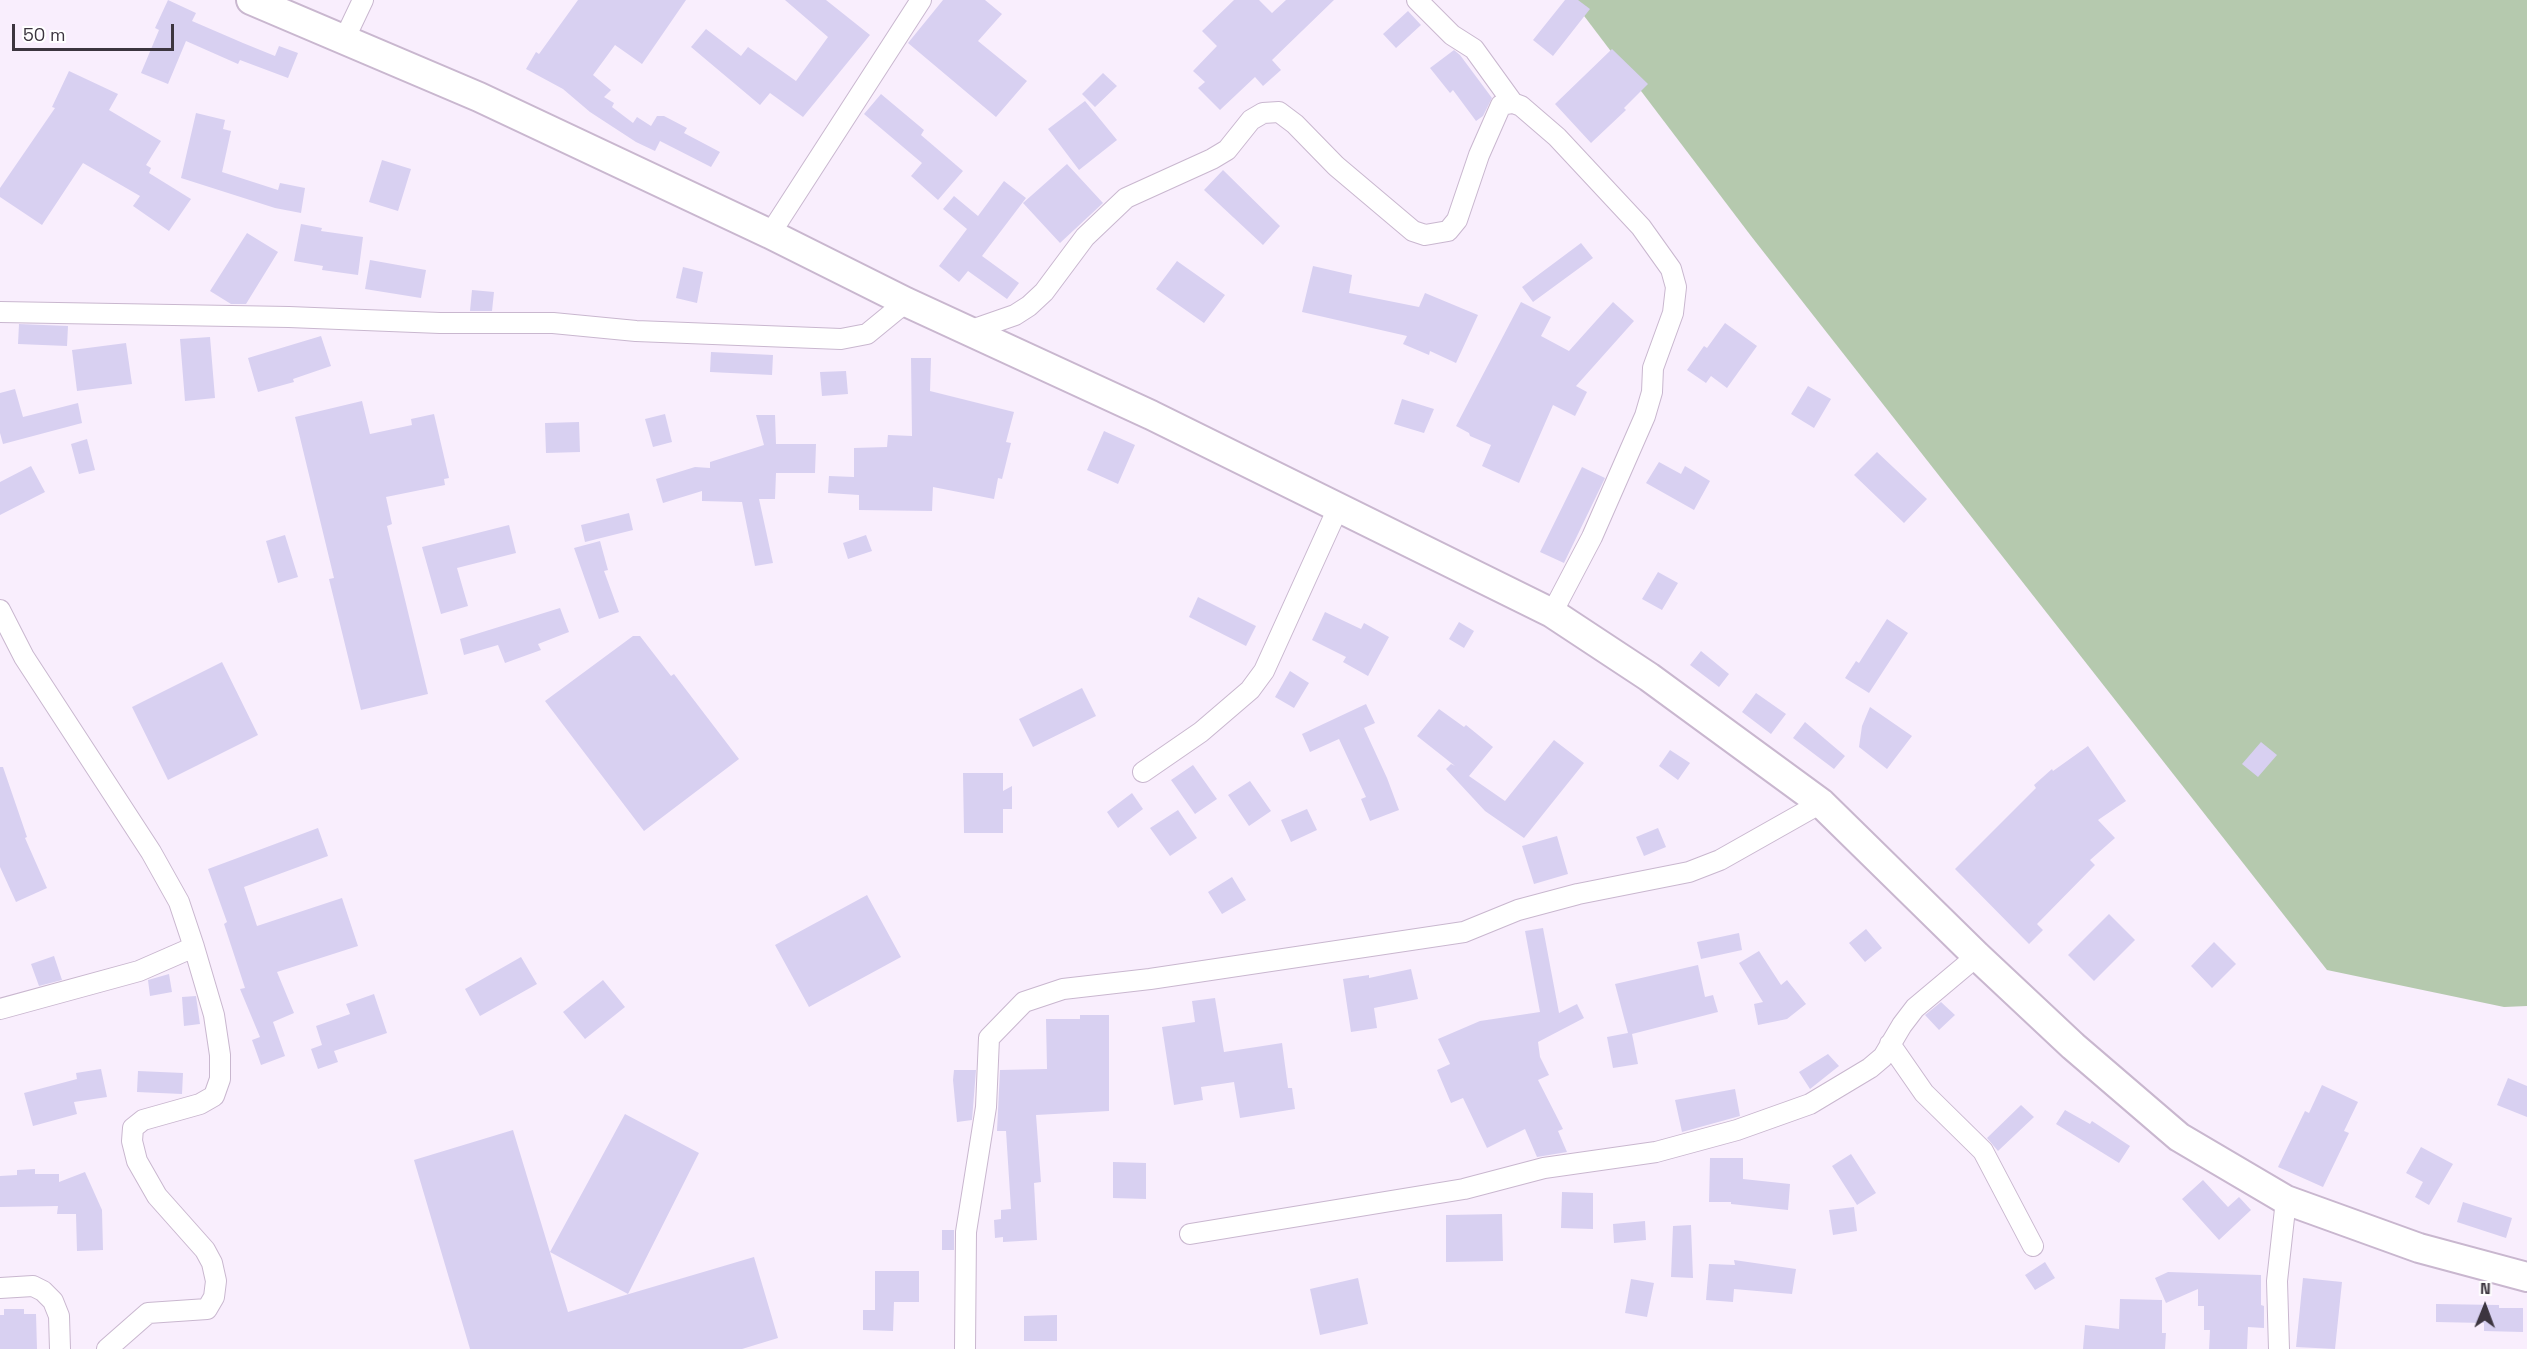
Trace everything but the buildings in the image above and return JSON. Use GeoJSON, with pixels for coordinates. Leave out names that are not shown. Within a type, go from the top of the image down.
{"type":"FeatureCollection","features":[{"type":"Feature","properties":{"kind":"street"},"geometry":{"type":"LineString","coordinates":[[251,0],[479,97],[770,234],[906,302],[1151,415],[1552,613],[1649,677],[1821,803],[1977,956],[2073,1046],[2179,1137],[2286,1200],[2419,1248],[2527,1277]]}},
{"type":"Feature","properties":{"kind":"street"},"geometry":{"type":"LineString","coordinates":[[344,40],[363,0]]}},
{"type":"Feature","properties":{"kind":"street"},"geometry":{"type":"LineString","coordinates":[[770,234],[921,0]]}},
{"type":"Feature","properties":{"kind":"street"},"geometry":{"type":"LineString","coordinates":[[1418,0],[1452,35],[1474,48],[1513,103]]}},
{"type":"Feature","properties":{"kind":"street"},"geometry":{"type":"LineString","coordinates":[[969,331],[1015,315],[1029,306],[1044,292],[1085,237],[1126,198],[1227,150],[1251,120],[1263,113],[1279,112],[1295,124],[1336,166],[1413,231],[1425,235],[1448,231],[1457,220],[1479,155],[1501,105],[1513,103],[1521,106],[1557,137],[1641,227],[1671,269],[1676,287],[1673,313],[1653,368],[1652,392],[1646,416],[1592,537],[1552,613]]}},
{"type":"Feature","properties":{"kind":"street"},"geometry":{"type":"LineString","coordinates":[[0,312],[289,317],[440,323],[553,323],[636,331],[842,339],[867,334],[906,302]]}},
{"type":"Feature","properties":{"kind":"street"},"geometry":{"type":"LineString","coordinates":[[1143,772],[1201,732],[1250,690],[1264,671],[1338,508]]}},
{"type":"Feature","properties":{"kind":"street"},"geometry":{"type":"LineString","coordinates":[[0,610],[24,657],[151,852],[178,902],[214,1015],[220,1055],[220,1079],[214,1096],[200,1104],[143,1120],[133,1128],[132,1141],[137,1161],[157,1196],[206,1250],[216,1281],[214,1297],[207,1309],[148,1313],[107,1349]]}},
{"type":"Feature","properties":{"kind":"street"},"geometry":{"type":"LineString","coordinates":[[964,1349],[966,1232],[986,1107],[989,1038],[1024,1002],[1064,989],[1150,979],[1464,932],[1518,910],[1578,894],[1689,872],[1720,860],[1821,803]]}},
{"type":"Feature","properties":{"kind":"street"},"geometry":{"type":"LineString","coordinates":[[0,1009],[139,971],[194,947]]}},
{"type":"Feature","properties":{"kind":"street"},"geometry":{"type":"LineString","coordinates":[[1190,1234],[1464,1189],[1544,1168],[1672,1148],[1737,1130],[1810,1104],[1870,1068],[1883,1057],[1915,1008],[1977,956]]}},
{"type":"Feature","properties":{"kind":"street"},"geometry":{"type":"LineString","coordinates":[[1890,1044],[1924,1093],[1983,1151],[2033,1246]]}},
{"type":"Feature","properties":{"kind":"street"},"geometry":{"type":"LineString","coordinates":[[2279,1349],[2277,1281],[2286,1200]]}},
{"type":"Feature","properties":{"kind":"street"},"geometry":{"type":"LineString","coordinates":[[0,1288],[33,1286],[43,1291],[53,1301],[58,1316],[60,1349]]}},
{"type":"Feature","properties":{"kind":"green space"},"geometry":{"type":"Polygon","coordinates":[[[1572,0],[2527,0],[2527,1006],[2504,1007],[2327,970],[1751,236],[1572,0]]]}}]}
